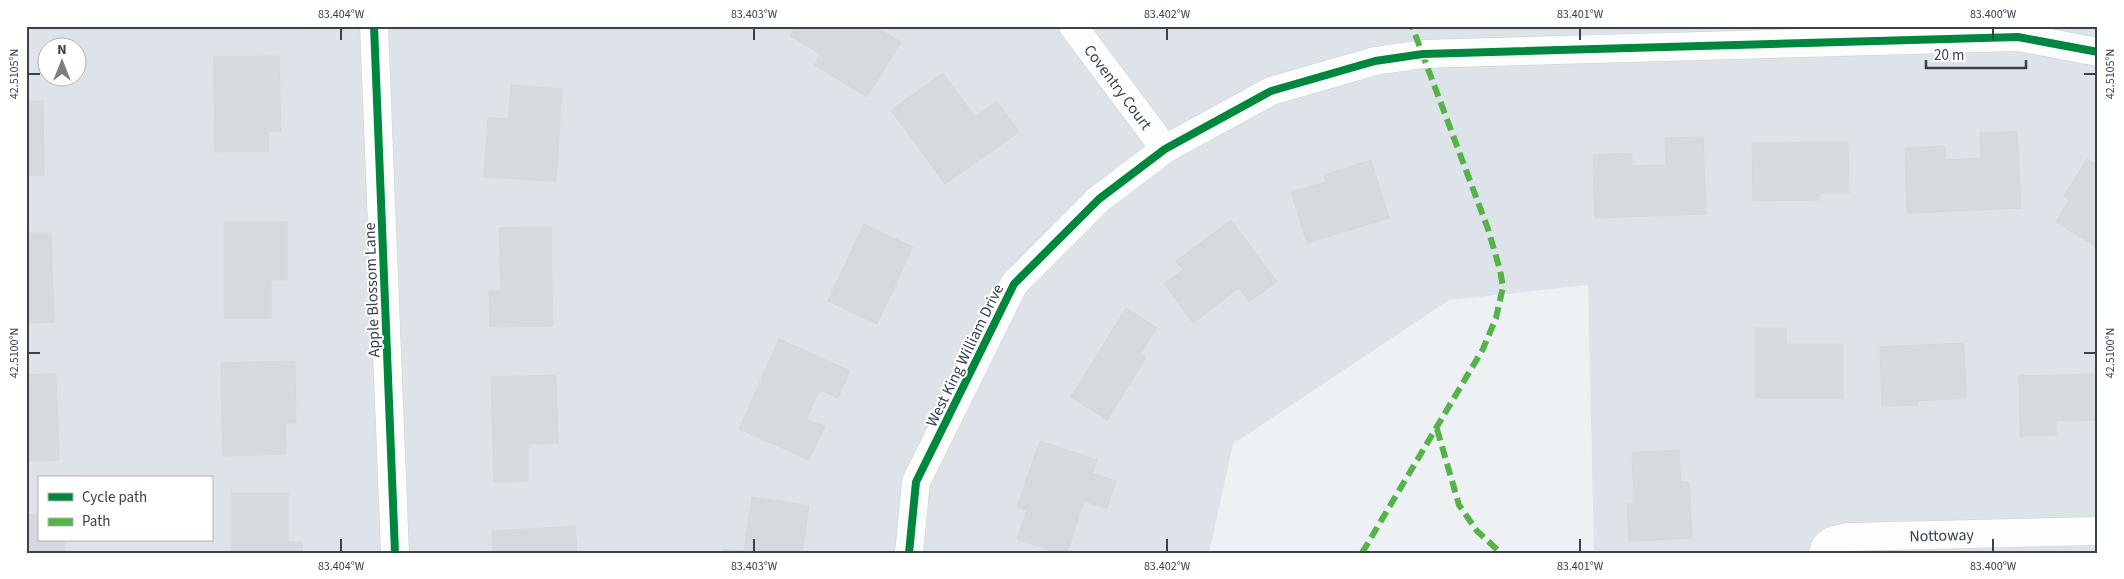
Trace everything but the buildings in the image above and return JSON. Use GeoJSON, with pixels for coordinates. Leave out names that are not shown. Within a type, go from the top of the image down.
{"type":"FeatureCollection","features":[{"type":"Feature","properties":{"kind":"street","name":"Apple Blossom Lane"},"geometry":{"type":"LineString","coordinates":[[374,26],[395,553]]}},
{"type":"Feature","properties":{"kind":"street","name":"Coventry Court"},"geometry":{"type":"LineString","coordinates":[[1073,26],[1165,149]]}},
{"type":"Feature","properties":{"kind":"street","name":"West King William Drive"},"geometry":{"type":"LineString","coordinates":[[909,553],[916,482],[1014,284],[1099,199],[1165,149],[1271,91],[1375,61],[1423,54],[2018,37],[2098,52]]}},
{"type":"Feature","properties":{"kind":"street","name":"Nottoway"},"geometry":{"type":"LineString","coordinates":[[1823,553],[1828,542],[1834,539],[2098,531]]}},
{"type":"Feature","properties":{"kind":"shaded area"},"geometry":{"type":"Polygon","coordinates":[[[26,26],[2098,26],[2098,553],[1594,553],[1588,285],[1449,300],[1233,444],[1209,553],[26,553],[26,26]]]}},
{"type":"Feature","properties":{"kind":"marked path"},"geometry":{"type":"LineString","coordinates":[[1362,553],[1483,349],[1496,318],[1503,287],[1488,229],[1412,26]]}},
{"type":"Feature","properties":{"kind":"marked path"},"geometry":{"type":"LineString","coordinates":[[1437,429],[1459,505],[1477,531],[1501,553]]}},
{"type":"Feature","properties":{"kind":"cycle path"},"geometry":{"type":"LineString","coordinates":[[374,26],[395,553]]}},
{"type":"Feature","properties":{"kind":"cycle path"},"geometry":{"type":"LineString","coordinates":[[909,553],[916,482],[1014,284],[1099,199],[1165,149],[1271,91],[1375,61],[1423,54],[2018,37],[2098,52]]}}]}
